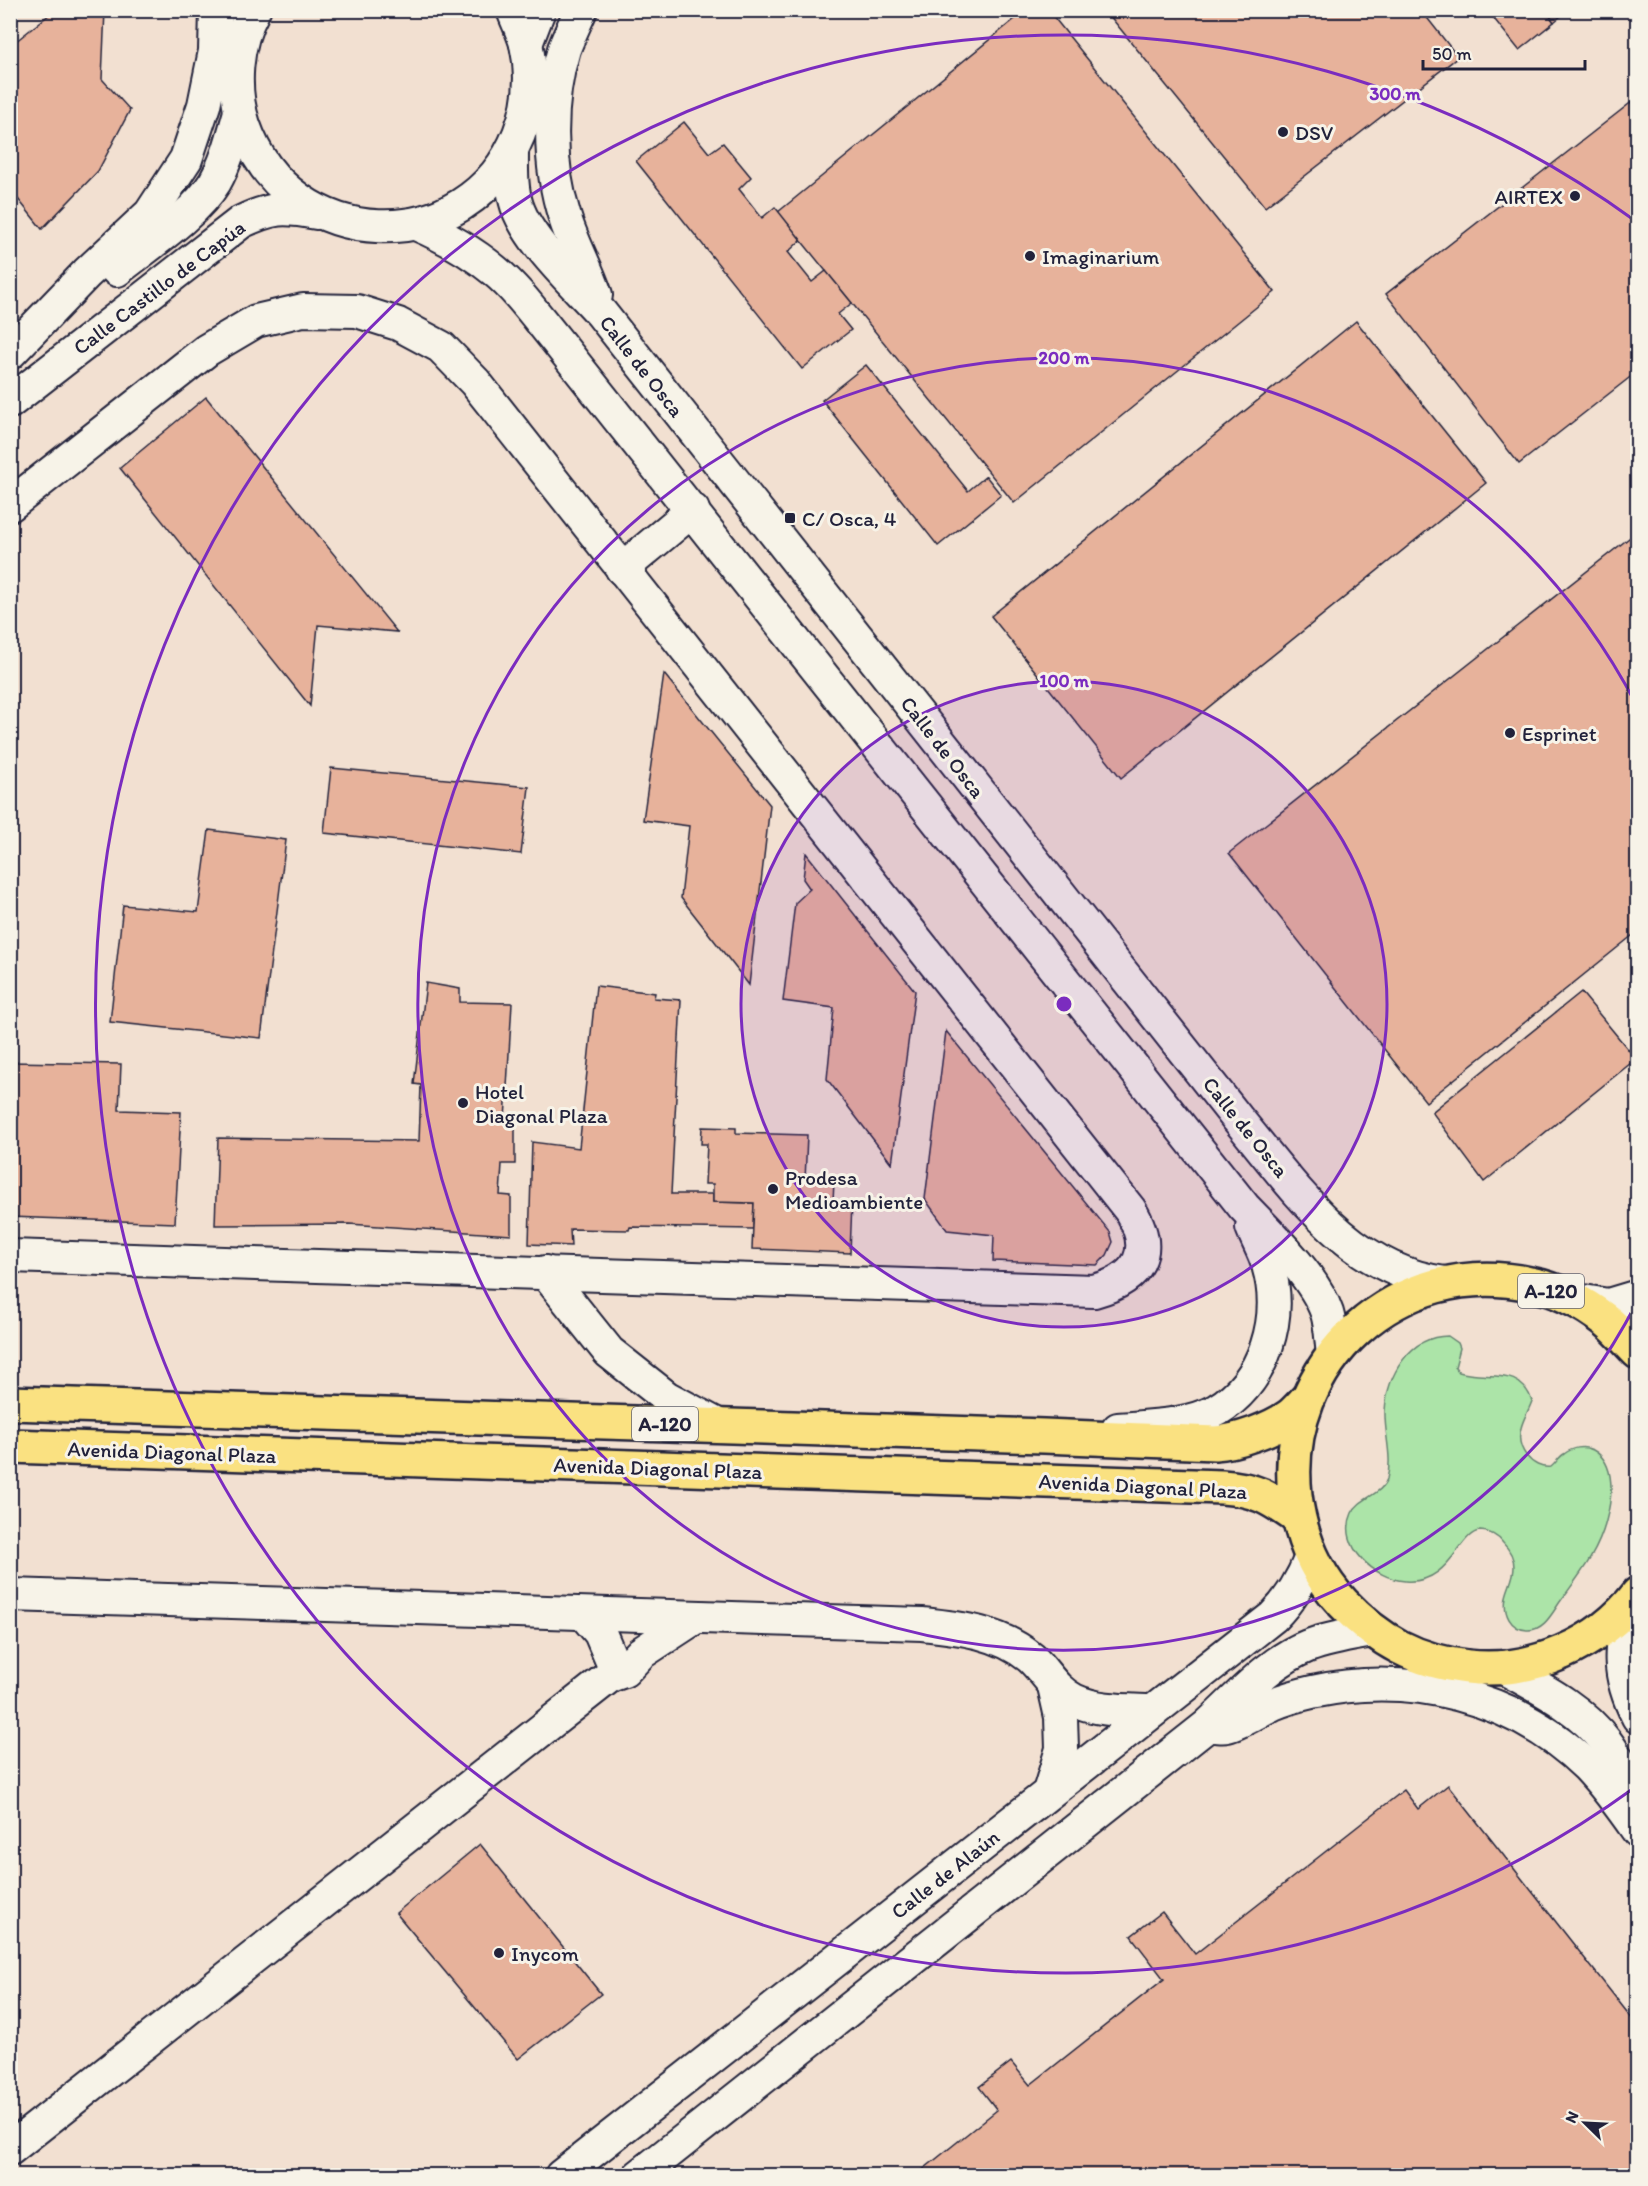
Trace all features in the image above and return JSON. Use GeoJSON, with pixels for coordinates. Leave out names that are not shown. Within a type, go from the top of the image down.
{"type":"FeatureCollection","features":[{"type":"Feature","properties":{"kind":"main road","name":"A-120"},"geometry":{"type":"LineString","coordinates":[[1634,1599],[1610,1623],[1565,1651],[1544,1659],[1502,1667],[1473,1667],[1430,1660],[1402,1649],[1372,1631],[1335,1595],[1311,1557],[1298,1517],[1294,1466],[1296,1437],[1307,1399],[1333,1354],[1356,1329],[1383,1309],[1413,1293],[1445,1283],[1488,1278],[1531,1284],[1571,1299],[1608,1322],[1638,1352]]}},
{"type":"Feature","properties":{"kind":"main road","name":"Avenida Diagonal Plaza"},"geometry":{"type":"LineString","coordinates":[[10,1403],[1215,1443],[1232,1442],[1290,1416],[1307,1399]]}},
{"type":"Feature","properties":{"kind":"main road","name":"Avenida Diagonal Plaza"},"geometry":{"type":"LineString","coordinates":[[10,1446],[1222,1487],[1252,1490],[1298,1517]]}},
{"type":"Feature","properties":{"kind":"street"},"geometry":{"type":"LineString","coordinates":[[10,353],[87,273],[150,214],[186,159],[204,105],[215,51],[216,10]]}},
{"type":"Feature","properties":{"kind":"street"},"geometry":{"type":"LineString","coordinates":[[253,11],[241,45],[236,78],[240,112],[251,144],[269,172],[292,196],[321,214],[351,224],[384,227],[416,224],[439,216],[462,204],[482,189],[499,171],[512,150],[526,116],[530,80],[526,44],[513,10]]}},
{"type":"Feature","properties":{"kind":"street"},"geometry":{"type":"LineString","coordinates":[[526,44],[539,10]]}},
{"type":"Feature","properties":{"kind":"street"},"geometry":{"type":"LineString","coordinates":[[581,10],[564,49],[555,93],[553,157],[563,214],[575,248],[595,291],[601,313]]}},
{"type":"Feature","properties":{"kind":"street","name":"Calle Castillo de Capúa"},"geometry":{"type":"LineString","coordinates":[[10,353],[167,231],[198,204],[214,184],[225,160],[240,112]]}},
{"type":"Feature","properties":{"kind":"street","name":"Calle de Osca"},"geometry":{"type":"LineString","coordinates":[[512,150],[514,196],[522,219],[548,255],[601,313],[1237,1118],[1317,1214],[1339,1236],[1372,1257],[1424,1280],[1445,1283]]}},
{"type":"Feature","properties":{"kind":"street","name":"Calle Castillo de Capúa"},"geometry":{"type":"LineString","coordinates":[[10,402],[241,222],[264,211],[286,208],[321,214]]}},
{"type":"Feature","properties":{"kind":"street"},"geometry":{"type":"LineString","coordinates":[[416,224],[444,236],[496,272],[556,340],[1244,1207],[1275,1240],[1316,1292],[1327,1315],[1333,1354]]}},
{"type":"Feature","properties":{"kind":"street"},"geometry":{"type":"LineString","coordinates":[[10,505],[207,350],[256,321],[303,310],[357,311],[398,324],[441,347],[475,382],[1130,1210],[1143,1236],[1138,1265],[1129,1276],[1115,1286],[1094,1292],[10,1256]]}},
{"type":"Feature","properties":{"kind":"street"},"geometry":{"type":"LineString","coordinates":[[622,569],[693,510]]}},
{"type":"Feature","properties":{"kind":"street"},"geometry":{"type":"LineString","coordinates":[[1044,1436],[1188,1421],[1216,1410],[1237,1395],[1253,1375],[1269,1344],[1274,1313],[1268,1265],[1244,1207]]}},
{"type":"Feature","properties":{"kind":"street","name":"Avenida Diagonal Plaza"},"geometry":{"type":"LineString","coordinates":[[545,1272],[609,1352],[666,1397],[720,1426]]}},
{"type":"Feature","properties":{"kind":"street"},"geometry":{"type":"LineString","coordinates":[[1571,1299],[1608,1305],[1638,1296]]}},
{"type":"Feature","properties":{"kind":"street","name":"Calle de Alaún"},"geometry":{"type":"LineString","coordinates":[[561,2175],[1274,1617],[1287,1603],[1311,1557]]}},
{"type":"Feature","properties":{"kind":"street"},"geometry":{"type":"LineString","coordinates":[[10,1595],[922,1623],[984,1633],[1007,1643],[1031,1659],[1054,1686],[1075,1700],[1106,1708],[1151,1712]]}},
{"type":"Feature","properties":{"kind":"street"},"geometry":{"type":"LineString","coordinates":[[1634,1599],[1623,1630],[1620,1657],[1625,1684],[1638,1717]]}},
{"type":"Feature","properties":{"kind":"street"},"geometry":{"type":"LineString","coordinates":[[584,1614],[621,1665]]}},
{"type":"Feature","properties":{"kind":"street"},"geometry":{"type":"LineString","coordinates":[[621,1665],[627,1630],[635,1615]]}},
{"type":"Feature","properties":{"kind":"street"},"geometry":{"type":"LineString","coordinates":[[10,2149],[621,1665],[696,1617]]}},
{"type":"Feature","properties":{"kind":"street"},"geometry":{"type":"LineString","coordinates":[[639,2175],[1206,1726],[1269,1669],[1288,1656],[1323,1641],[1372,1631]]}},
{"type":"Feature","properties":{"kind":"street"},"geometry":{"type":"LineString","coordinates":[[1502,1667],[1564,1702],[1595,1729],[1620,1764],[1638,1796]]}},
{"type":"Feature","properties":{"kind":"street"},"geometry":{"type":"LineString","coordinates":[[1206,1726],[1228,1726],[1274,1704],[1300,1695],[1346,1685],[1419,1685],[1453,1692],[1505,1711],[1540,1730],[1566,1749],[1604,1785],[1638,1831]]}},
{"type":"Feature","properties":{"kind":"street"},"geometry":{"type":"LineString","coordinates":[[1049,1792],[1062,1749],[1061,1717],[1054,1686]]}},
{"type":"Feature","properties":{"kind":"shaded area"},"geometry":{"type":"Polygon","coordinates":[[[11,11],[1637,11],[1637,2175],[11,2176],[11,11]]]}},
{"type":"Feature","properties":{"kind":"green space"},"geometry":{"type":"Polygon","coordinates":[[[1448,1336],[1458,1343],[1460,1348],[1455,1367],[1459,1372],[1511,1378],[1527,1390],[1532,1401],[1522,1425],[1520,1443],[1532,1461],[1537,1465],[1551,1467],[1567,1452],[1585,1448],[1601,1456],[1609,1472],[1610,1502],[1603,1532],[1594,1552],[1552,1614],[1544,1624],[1533,1629],[1516,1627],[1509,1619],[1505,1603],[1513,1575],[1513,1560],[1508,1548],[1493,1534],[1480,1531],[1473,1534],[1433,1575],[1421,1580],[1405,1581],[1393,1579],[1371,1567],[1354,1548],[1350,1537],[1349,1525],[1352,1513],[1360,1503],[1381,1489],[1387,1479],[1389,1454],[1385,1411],[1390,1385],[1396,1372],[1411,1351],[1422,1343],[1448,1336]]]}},
{"type":"Feature","properties":{"kind":"building"},"geometry":{"type":"Polygon","coordinates":[[[55,10],[105,10],[102,79],[130,110],[98,171],[42,229],[10,189],[10,46],[55,10]]]}},
{"type":"Feature","properties":{"kind":"building","name":"Imaginarium"},"geometry":{"type":"Polygon","coordinates":[[[1026,10],[1048,10],[1275,292],[1014,503],[778,212],[1026,10]]]}},
{"type":"Feature","properties":{"kind":"building","name":"DSV"},"geometry":{"type":"Polygon","coordinates":[[[1105,10],[1421,10],[1458,57],[1265,207],[1105,10]]]}},
{"type":"Feature","properties":{"kind":"building"},"geometry":{"type":"Polygon","coordinates":[[[1487,10],[1546,10],[1554,22],[1519,50],[1487,10]]]}},
{"type":"Feature","properties":{"kind":"building"},"geometry":{"type":"Polygon","coordinates":[[[1546,10],[1568,10],[1554,22],[1546,10]]]}},
{"type":"Feature","properties":{"kind":"building","name":"AIRTEX"},"geometry":{"type":"Polygon","coordinates":[[[1638,97],[1638,371],[1519,464],[1386,294],[1638,97]]]}},
{"type":"Feature","properties":{"kind":"building"},"geometry":{"type":"Polygon","coordinates":[[[684,122],[709,153],[723,143],[751,177],[739,189],[762,218],[775,207],[801,240],[788,252],[812,282],[826,271],[852,303],[838,314],[851,330],[802,369],[636,161],[684,122]]]}},
{"type":"Feature","properties":{"kind":"building"},"geometry":{"type":"Polygon","coordinates":[[[1356,321],[1486,483],[1121,778],[991,616],[1356,321]]]}},
{"type":"Feature","properties":{"kind":"building"},"geometry":{"type":"Polygon","coordinates":[[[866,365],[968,491],[986,476],[1001,495],[938,546],[822,400],[866,365]]]}},
{"type":"Feature","properties":{"kind":"building"},"geometry":{"type":"Polygon","coordinates":[[[206,397],[397,632],[318,625],[310,706],[120,468],[206,397]]]}},
{"type":"Feature","properties":{"kind":"building","name":"Esprinet"},"geometry":{"type":"Polygon","coordinates":[[[1638,531],[1638,931],[1426,1102],[1229,853],[1638,531]]]}},
{"type":"Feature","properties":{"kind":"building"},"geometry":{"type":"Polygon","coordinates":[[[664,674],[770,805],[749,985],[681,898],[689,826],[643,820],[664,674]]]}},
{"type":"Feature","properties":{"kind":"building"},"geometry":{"type":"Polygon","coordinates":[[[331,768],[529,787],[521,854],[324,833],[331,768]]]}},
{"type":"Feature","properties":{"kind":"building"},"geometry":{"type":"Polygon","coordinates":[[[209,830],[286,840],[261,1038],[110,1022],[123,905],[198,912],[209,830]]]}},
{"type":"Feature","properties":{"kind":"building"},"geometry":{"type":"Polygon","coordinates":[[[806,853],[915,991],[892,1164],[827,1079],[834,1008],[783,1001],[795,903],[810,889],[803,879],[806,853]]]}},
{"type":"Feature","properties":{"kind":"building","name":"Hotel Diagonal Plaza"},"geometry":{"type":"Polygon","coordinates":[[[426,983],[460,989],[460,1002],[512,1003],[505,1120],[515,1121],[515,1164],[502,1164],[500,1195],[511,1196],[511,1235],[349,1224],[215,1225],[218,1138],[419,1141],[421,1085],[414,1084],[426,983]]]}},
{"type":"Feature","properties":{"kind":"building"},"geometry":{"type":"Polygon","coordinates":[[[596,986],[655,993],[654,998],[681,1000],[671,1194],[713,1194],[713,1202],[754,1203],[753,1229],[630,1227],[629,1230],[570,1229],[571,1246],[529,1244],[532,1142],[579,1148],[596,986]]]}},
{"type":"Feature","properties":{"kind":"building"},"geometry":{"type":"Polygon","coordinates":[[[1581,992],[1636,1059],[1484,1182],[1432,1112],[1581,992]]]}},
{"type":"Feature","properties":{"kind":"building"},"geometry":{"type":"Polygon","coordinates":[[[946,1031],[1110,1232],[1113,1242],[1107,1255],[1097,1265],[993,1261],[994,1235],[947,1230],[925,1199],[946,1031]]]}},
{"type":"Feature","properties":{"kind":"building"},"geometry":{"type":"Polygon","coordinates":[[[10,1062],[121,1064],[119,1110],[181,1112],[175,1223],[10,1217],[10,1062]]]}},
{"type":"Feature","properties":{"kind":"building","name":"Prodesa Medioambiente"},"geometry":{"type":"Polygon","coordinates":[[[702,1127],[736,1128],[736,1133],[807,1135],[805,1181],[834,1182],[833,1201],[852,1202],[850,1253],[752,1249],[754,1203],[713,1202],[713,1184],[705,1184],[707,1144],[701,1144],[702,1127]]]}},
{"type":"Feature","properties":{"kind":"building"},"geometry":{"type":"Polygon","coordinates":[[[1448,1785],[1638,2026],[1638,2176],[915,2176],[997,2110],[979,2087],[1011,2062],[1030,2085],[1164,1979],[1131,1936],[1162,1912],[1195,1954],[1404,1790],[1418,1809],[1448,1785]]]}},
{"type":"Feature","properties":{"kind":"building","name":"Inycom"},"geometry":{"type":"Polygon","coordinates":[[[480,1844],[601,1994],[518,2059],[396,1913],[480,1844]]]}},
{"type":"Feature","properties":{"kind":"place","name":"DSV"},"geometry":{"type":"Point","coordinates":[1283,132]}},
{"type":"Feature","properties":{"kind":"place","name":"AIRTEX"},"geometry":{"type":"Point","coordinates":[1575,196]}},
{"type":"Feature","properties":{"kind":"place","name":"Imaginarium"},"geometry":{"type":"Point","coordinates":[1030,256]}},
{"type":"Feature","properties":{"kind":"place","name":"C/ Osca, 4"},"geometry":{"type":"Point","coordinates":[790,518]}},
{"type":"Feature","properties":{"kind":"place","name":"Esprinet"},"geometry":{"type":"Point","coordinates":[1510,733]}},
{"type":"Feature","properties":{"kind":"place","name":"Hotel Diagonal Plaza"},"geometry":{"type":"Point","coordinates":[463,1103]}},
{"type":"Feature","properties":{"kind":"place","name":"Prodesa Medioambiente"},"geometry":{"type":"Point","coordinates":[773,1189]}},
{"type":"Feature","properties":{"kind":"place","name":"Inycom"},"geometry":{"type":"Point","coordinates":[499,1953]}}]}
